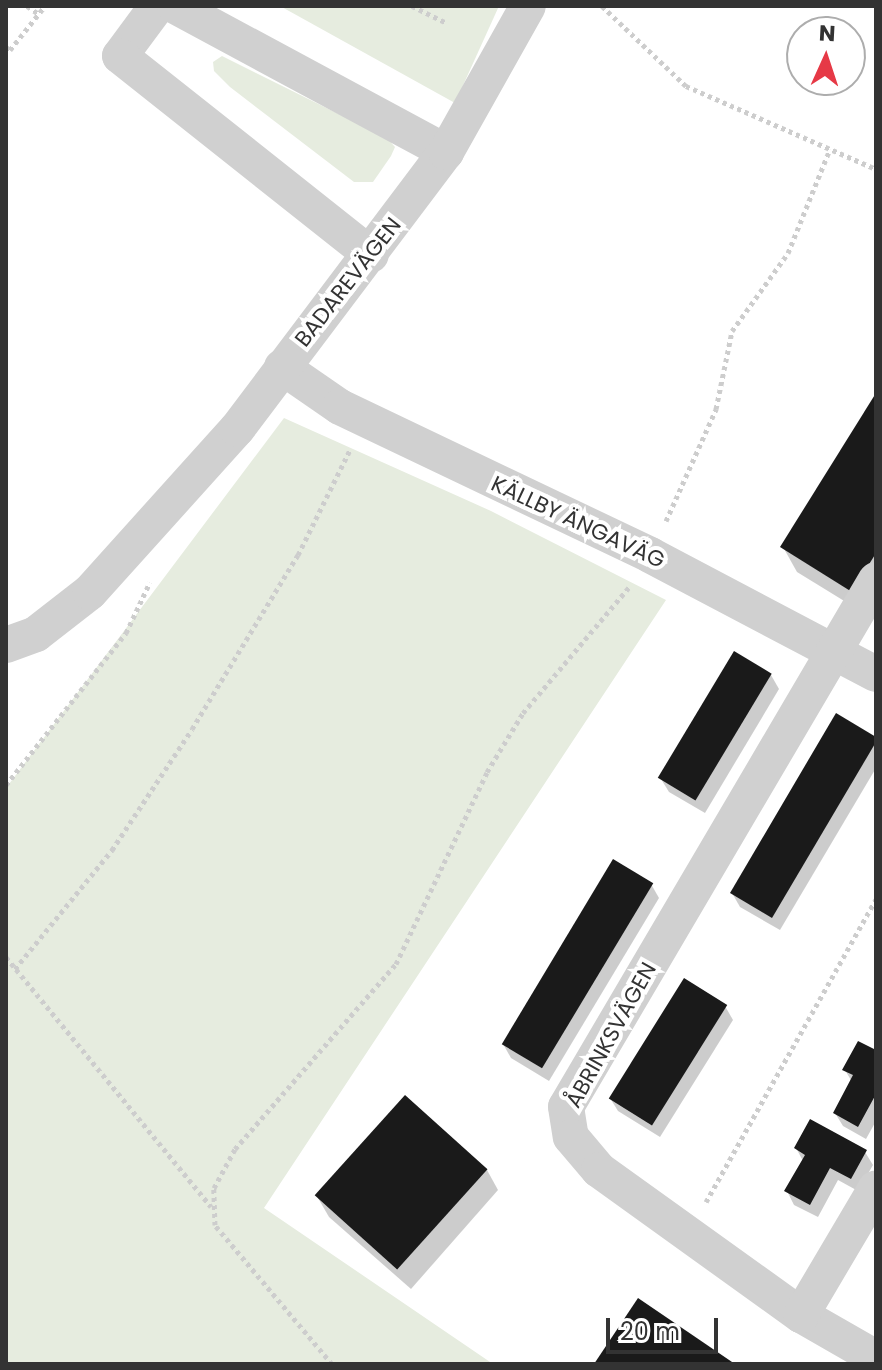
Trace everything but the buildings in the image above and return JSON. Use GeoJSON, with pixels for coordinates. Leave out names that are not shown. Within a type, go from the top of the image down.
{"type":"FeatureCollection","features":[{"type":"Feature","properties":{"kind":"street"},"geometry":{"type":"LineString","coordinates":[[157,6],[120,56],[371,255]]}},
{"type":"Feature","properties":{"kind":"street"},"geometry":{"type":"LineString","coordinates":[[175,6],[446,152]]}},
{"type":"Feature","properties":{"kind":"street","name":"BADAREVÄGEN"},"geometry":{"type":"LineString","coordinates":[[6,645],[36,634],[69,609],[142,539],[371,255],[446,152],[528,6]]}},
{"type":"Feature","properties":{"kind":"street","name":"KÄLLBY ÄNGAVÄG"},"geometry":{"type":"LineString","coordinates":[[282,367],[366,420],[650,555],[876,674]]}},
{"type":"Feature","properties":{"kind":"street","name":"ÅBRINKSVÄGEN"},"geometry":{"type":"LineString","coordinates":[[876,580],[566,1107],[571,1137],[599,1170],[801,1315],[876,1358]]}},
{"type":"Feature","properties":{"kind":"street"},"geometry":{"type":"LineString","coordinates":[[801,1315],[876,1188]]}},
{"type":"Feature","properties":{"kind":"path"},"geometry":{"type":"LineString","coordinates":[[27,6],[39,14]]}},
{"type":"Feature","properties":{"kind":"path"},"geometry":{"type":"LineString","coordinates":[[6,47],[10,50],[45,6]]}},
{"type":"Feature","properties":{"kind":"path"},"geometry":{"type":"LineString","coordinates":[[412,6],[445,22]]}},
{"type":"Feature","properties":{"kind":"path"},"geometry":{"type":"LineString","coordinates":[[602,6],[686,86],[876,169]]}},
{"type":"Feature","properties":{"kind":"path"},"geometry":{"type":"LineString","coordinates":[[332,1364],[215,1225],[211,1208],[214,1188],[235,1149],[396,964],[487,772],[523,713],[650,555],[716,409],[732,331],[788,253],[830,149]]}},
{"type":"Feature","properties":{"kind":"path"},"geometry":{"type":"LineString","coordinates":[[15,969],[112,850],[192,729],[298,555],[366,420]]}},
{"type":"Feature","properties":{"kind":"path"},"geometry":{"type":"LineString","coordinates":[[6,785],[126,633],[150,591],[151,567],[142,539]]}},
{"type":"Feature","properties":{"kind":"path"},"geometry":{"type":"LineString","coordinates":[[688,1234],[876,899]]}},
{"type":"Feature","properties":{"kind":"path"},"geometry":{"type":"LineString","coordinates":[[6,957],[211,1208]]}},
{"type":"Feature","properties":{"kind":"shaded area"},"geometry":{"type":"Polygon","coordinates":[[[280,6],[499,6],[455,103],[280,6]]]}},
{"type":"Feature","properties":{"kind":"shaded area"},"geometry":{"type":"Polygon","coordinates":[[[222,56],[387,138],[395,147],[373,182],[354,182],[230,87],[214,71],[213,62],[222,56]]]}},
{"type":"Feature","properties":{"kind":"shaded area"},"geometry":{"type":"Polygon","coordinates":[[[284,418],[491,511],[666,600],[264,1208],[493,1364],[6,1364],[6,788],[284,418]]]}}]}
